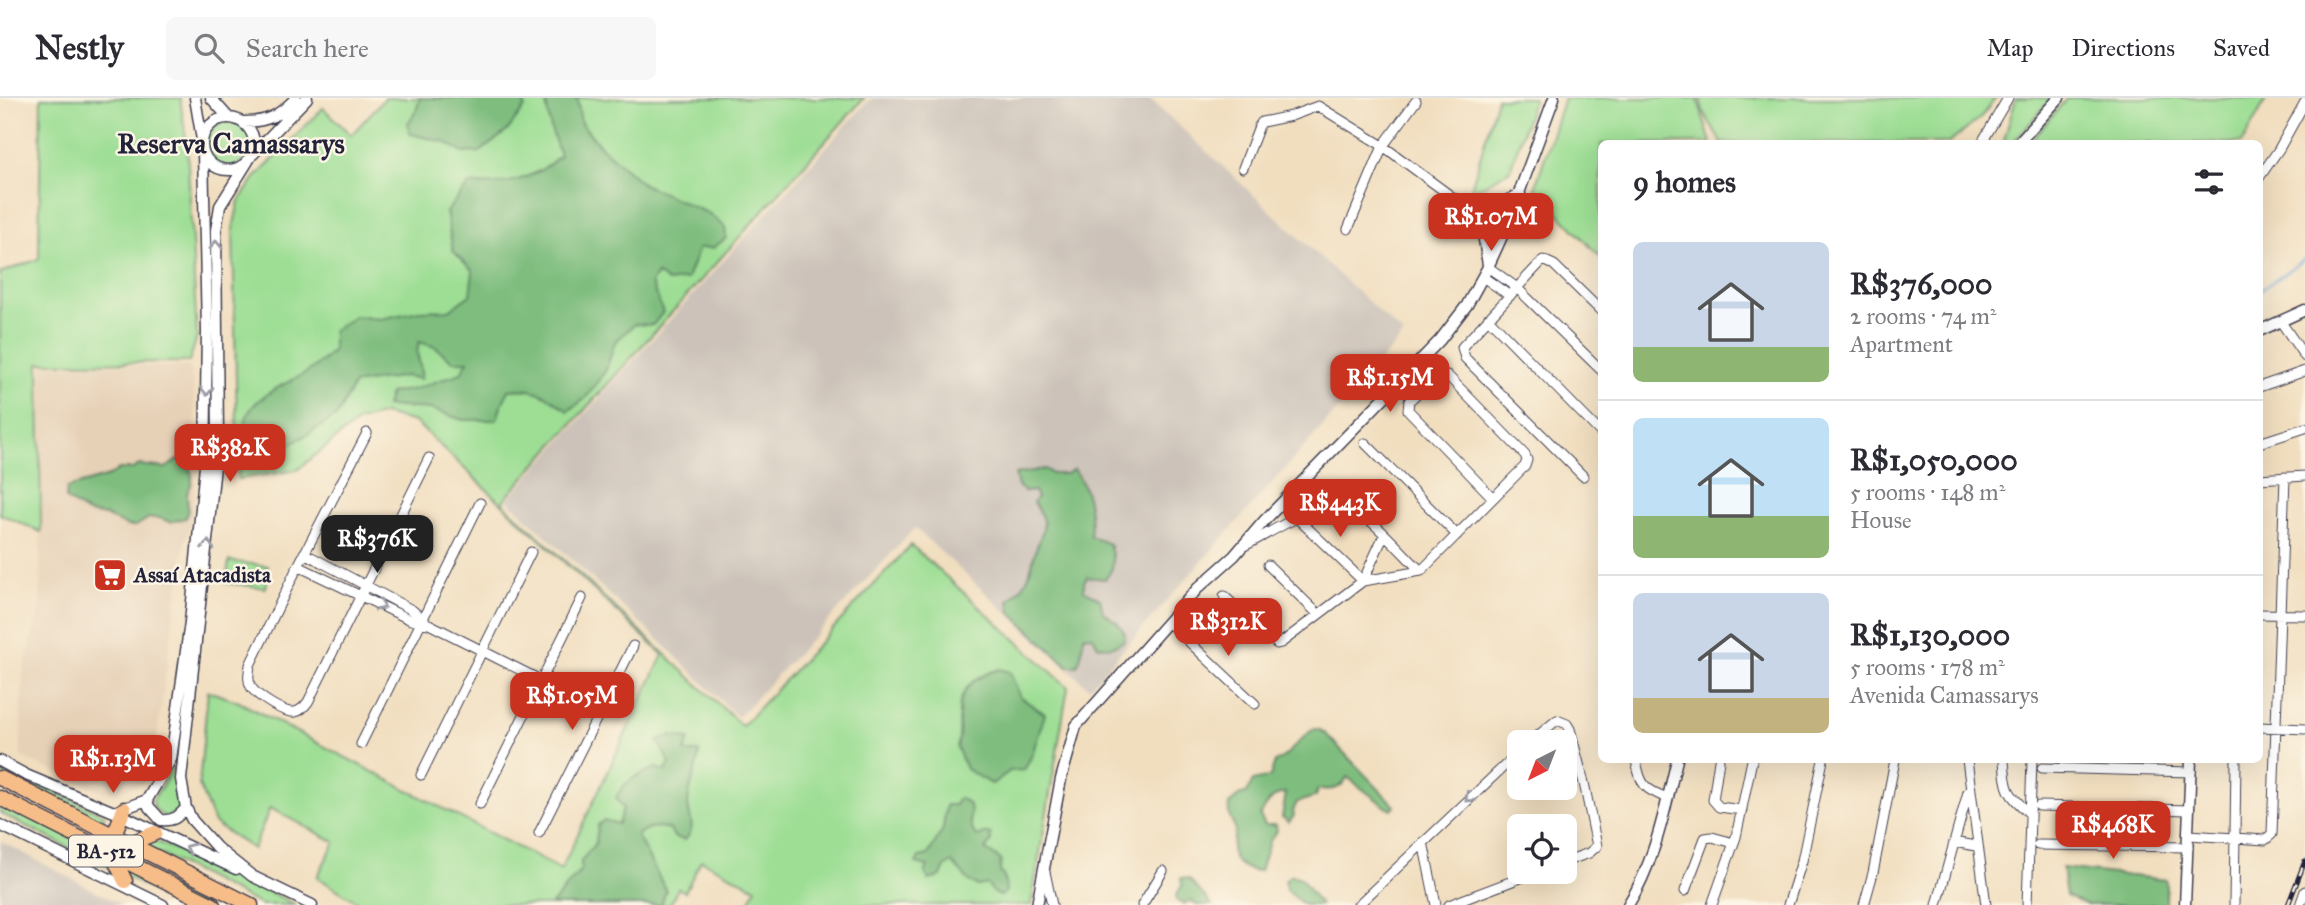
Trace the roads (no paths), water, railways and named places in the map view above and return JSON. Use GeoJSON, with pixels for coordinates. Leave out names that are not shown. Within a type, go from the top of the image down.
{"type":"FeatureCollection","features":[{"type":"Feature","properties":{"kind":"main road","name":"BA-512"},"geometry":{"type":"LineString","coordinates":[[0,778],[251,905]]}},
{"type":"Feature","properties":{"kind":"main road","name":"BA-512"},"geometry":{"type":"LineString","coordinates":[[0,798],[213,905]]}},
{"type":"Feature","properties":{"kind":"main road"},"geometry":{"type":"LineString","coordinates":[[120,812],[114,835],[117,857],[127,885]]}},
{"type":"Feature","properties":{"kind":"main road"},"geometry":{"type":"LineString","coordinates":[[117,857],[130,844],[155,833]]}},
{"type":"Feature","properties":{"kind":"street"},"geometry":{"type":"LineString","coordinates":[[120,812],[148,800],[171,760],[190,622],[205,466],[207,331],[203,148],[195,98]]}},
{"type":"Feature","properties":{"kind":"street"},"geometry":{"type":"LineString","coordinates":[[211,98],[228,117]]}},
{"type":"Feature","properties":{"kind":"street"},"geometry":{"type":"LineString","coordinates":[[296,98],[282,114],[266,121],[244,122],[228,117],[220,118],[207,128],[203,148],[207,159],[219,168],[235,169],[251,157],[307,98]]}},
{"type":"Feature","properties":{"kind":"street"},"geometry":{"type":"LineString","coordinates":[[1037,905],[1061,779],[1076,726],[1198,588],[1240,548],[1440,340],[1466,305],[1485,272],[1520,194],[1554,98]]}},
{"type":"Feature","properties":{"kind":"street"},"geometry":{"type":"LineString","coordinates":[[1983,140],[2008,98]]}},
{"type":"Feature","properties":{"kind":"street"},"geometry":{"type":"LineString","coordinates":[[2021,140],[2059,98]]}},
{"type":"Feature","properties":{"kind":"street"},"geometry":{"type":"LineString","coordinates":[[1348,229],[1383,146],[1416,101]]}},
{"type":"Feature","properties":{"kind":"street"},"geometry":{"type":"LineString","coordinates":[[1243,168],[1262,122],[1291,116],[1315,102],[1383,146],[1478,219],[1483,233],[1485,272],[1510,296]]}},
{"type":"Feature","properties":{"kind":"street"},"geometry":{"type":"LineString","coordinates":[[2263,172],[2305,102]]}},
{"type":"Feature","properties":{"kind":"street"},"geometry":{"type":"LineString","coordinates":[[244,122],[254,136],[251,157],[220,206],[216,230],[218,439],[181,779],[186,808],[192,820],[217,848],[252,876]]}},
{"type":"Feature","properties":{"kind":"street"},"geometry":{"type":"LineString","coordinates":[[1478,219],[1520,194]]}},
{"type":"Feature","properties":{"kind":"street"},"geometry":{"type":"LineString","coordinates":[[1491,209],[1503,213],[1508,223]]}},
{"type":"Feature","properties":{"kind":"street"},"geometry":{"type":"LineString","coordinates":[[1483,233],[1492,238],[1502,235]]}},
{"type":"Feature","properties":{"kind":"street"},"geometry":{"type":"LineString","coordinates":[[1583,476],[1462,354],[1462,347],[1540,262],[1546,260],[1598,308]]}},
{"type":"Feature","properties":{"kind":"street"},"geometry":{"type":"LineString","coordinates":[[1485,272],[1517,288],[1598,367]]}},
{"type":"Feature","properties":{"kind":"street"},"geometry":{"type":"LineString","coordinates":[[2263,329],[2305,310]]}},
{"type":"Feature","properties":{"kind":"street"},"geometry":{"type":"LineString","coordinates":[[1488,318],[1598,430]]}},
{"type":"Feature","properties":{"kind":"street"},"geometry":{"type":"LineString","coordinates":[[2281,322],[2305,357]]}},
{"type":"Feature","properties":{"kind":"street"},"geometry":{"type":"LineString","coordinates":[[2263,386],[2305,371]]}},
{"type":"Feature","properties":{"kind":"street"},"geometry":{"type":"LineString","coordinates":[[1223,596],[1277,644],[1281,643],[1363,581],[1421,571],[1525,466],[1525,454],[1447,375],[1440,373],[1409,401],[1408,410],[1492,498]]}},
{"type":"Feature","properties":{"kind":"street"},"geometry":{"type":"LineString","coordinates":[[2263,442],[2305,428]]}},
{"type":"Feature","properties":{"kind":"street"},"geometry":{"type":"LineString","coordinates":[[367,433],[304,553],[250,665],[248,677],[257,694],[289,712],[298,711],[308,702],[429,458]]}},
{"type":"Feature","properties":{"kind":"street"},"geometry":{"type":"LineString","coordinates":[[1365,443],[1457,535]]}},
{"type":"Feature","properties":{"kind":"street"},"geometry":{"type":"LineString","coordinates":[[2263,479],[2305,476]]}},
{"type":"Feature","properties":{"kind":"street"},"geometry":{"type":"LineString","coordinates":[[2038,845],[2234,838],[2265,840],[2272,834],[2285,477]]}},
{"type":"Feature","properties":{"kind":"street"},"geometry":{"type":"LineString","coordinates":[[361,744],[424,622],[480,503]]}},
{"type":"Feature","properties":{"kind":"street"},"geometry":{"type":"LineString","coordinates":[[1240,548],[1297,518],[1321,509],[1349,506],[1360,512],[1421,571]]}},
{"type":"Feature","properties":{"kind":"street"},"geometry":{"type":"LineString","coordinates":[[1297,518],[1363,581]]}},
{"type":"Feature","properties":{"kind":"street"},"geometry":{"type":"LineString","coordinates":[[1260,526],[1264,531],[1272,532]]}},
{"type":"Feature","properties":{"kind":"street"},"geometry":{"type":"LineString","coordinates":[[1363,581],[1384,535]]}},
{"type":"Feature","properties":{"kind":"street"},"geometry":{"type":"LineString","coordinates":[[421,775],[531,552]]}},
{"type":"Feature","properties":{"kind":"street"},"geometry":{"type":"LineString","coordinates":[[304,553],[412,610],[424,622]]}},
{"type":"Feature","properties":{"kind":"street"},"geometry":{"type":"LineString","coordinates":[[1268,565],[1318,614]]}},
{"type":"Feature","properties":{"kind":"street"},"geometry":{"type":"LineString","coordinates":[[298,566],[360,596],[424,622],[600,710]]}},
{"type":"Feature","properties":{"kind":"street"},"geometry":{"type":"LineString","coordinates":[[480,804],[582,598]]}},
{"type":"Feature","properties":{"kind":"street"},"geometry":{"type":"LineString","coordinates":[[2263,614],[2305,615]]}},
{"type":"Feature","properties":{"kind":"street"},"geometry":{"type":"LineString","coordinates":[[1168,622],[1255,704]]}},
{"type":"Feature","properties":{"kind":"street"},"geometry":{"type":"LineString","coordinates":[[539,833],[633,646]]}},
{"type":"Feature","properties":{"kind":"street"},"geometry":{"type":"LineString","coordinates":[[1545,730],[1557,720],[1567,724],[1570,730]]}},
{"type":"Feature","properties":{"kind":"street"},"geometry":{"type":"LineString","coordinates":[[2263,727],[2305,729]]}},
{"type":"Feature","properties":{"kind":"street"},"geometry":{"type":"LineString","coordinates":[[1577,758],[1597,841],[1595,850],[1577,857]]}},
{"type":"Feature","properties":{"kind":"street"},"geometry":{"type":"LineString","coordinates":[[0,761],[26,775],[120,812],[155,833],[312,905]]}},
{"type":"Feature","properties":{"kind":"street"},"geometry":{"type":"LineString","coordinates":[[1358,905],[1507,763]]}},
{"type":"Feature","properties":{"kind":"street"},"geometry":{"type":"LineString","coordinates":[[1636,763],[1642,782],[1653,793],[1668,798]]}},
{"type":"Feature","properties":{"kind":"street"},"geometry":{"type":"LineString","coordinates":[[1628,905],[1647,865],[1676,763]]}},
{"type":"Feature","properties":{"kind":"street"},"geometry":{"type":"LineString","coordinates":[[1719,763],[1713,800],[1719,807],[1742,810]]}},
{"type":"Feature","properties":{"kind":"street"},"geometry":{"type":"LineString","coordinates":[[1712,905],[1734,843],[1751,763]]}},
{"type":"Feature","properties":{"kind":"street"},"geometry":{"type":"LineString","coordinates":[[1788,905],[1802,861],[1822,763]]}},
{"type":"Feature","properties":{"kind":"street"},"geometry":{"type":"LineString","coordinates":[[1864,905],[1894,763]]}},
{"type":"Feature","properties":{"kind":"street"},"geometry":{"type":"LineString","coordinates":[[1967,763],[1976,846],[1986,905]]}},
{"type":"Feature","properties":{"kind":"street"},"geometry":{"type":"LineString","coordinates":[[2004,763],[2006,786],[2010,794],[2031,814]]}},
{"type":"Feature","properties":{"kind":"street"},"geometry":{"type":"LineString","coordinates":[[2027,905],[2032,763]]}},
{"type":"Feature","properties":{"kind":"street"},"geometry":{"type":"LineString","coordinates":[[2234,905],[2236,763]]}},
{"type":"Feature","properties":{"kind":"street"},"geometry":{"type":"LineString","coordinates":[[2042,768],[2191,766],[2185,905]]}},
{"type":"Feature","properties":{"kind":"street"},"geometry":{"type":"LineString","coordinates":[[1937,905],[1969,787]]}},
{"type":"Feature","properties":{"kind":"street"},"geometry":{"type":"LineString","coordinates":[[148,800],[149,807],[162,820],[171,821],[186,808]]}},
{"type":"Feature","properties":{"kind":"street"},"geometry":{"type":"LineString","coordinates":[[2039,806],[2189,810]]}},
{"type":"Feature","properties":{"kind":"street"},"geometry":{"type":"LineString","coordinates":[[0,825],[127,885],[150,901],[163,905]]}},
{"type":"Feature","properties":{"kind":"street"},"geometry":{"type":"LineString","coordinates":[[1685,891],[1705,838],[1712,837],[1734,843]]}},
{"type":"Feature","properties":{"kind":"street"},"geometry":{"type":"LineString","coordinates":[[1423,842],[1436,905]]}},
{"type":"Feature","properties":{"kind":"street"},"geometry":{"type":"LineString","coordinates":[[1954,842],[1976,846]]}},
{"type":"Feature","properties":{"kind":"street"},"geometry":{"type":"LineString","coordinates":[[1044,864],[1052,905]]}},
{"type":"Feature","properties":{"kind":"street"},"geometry":{"type":"LineString","coordinates":[[1142,905],[1163,871]]}},
{"type":"Feature","properties":{"kind":"street"},"geometry":{"type":"LineString","coordinates":[[1449,905],[1507,883]]}},
{"type":"Feature","properties":{"kind":"street"},"geometry":{"type":"LineString","coordinates":[[2300,905],[2305,891]]}},
{"type":"Feature","properties":{"kind":"waterway"},"geometry":{"type":"LineString","coordinates":[[2263,288],[2305,259]]}},
{"type":"Feature","properties":{"kind":"railway"},"geometry":{"type":"LineString","coordinates":[[2288,905],[2305,861]]}},
{"type":"Feature","properties":{"kind":"place","name":"Assaí Atacadista"},"geometry":{"type":"Point","coordinates":[110,575]}},
{"type":"Feature","properties":{"kind":"district","name":"Reserva Camassarys"},"geometry":{"type":"Point","coordinates":[231,143]}}]}
